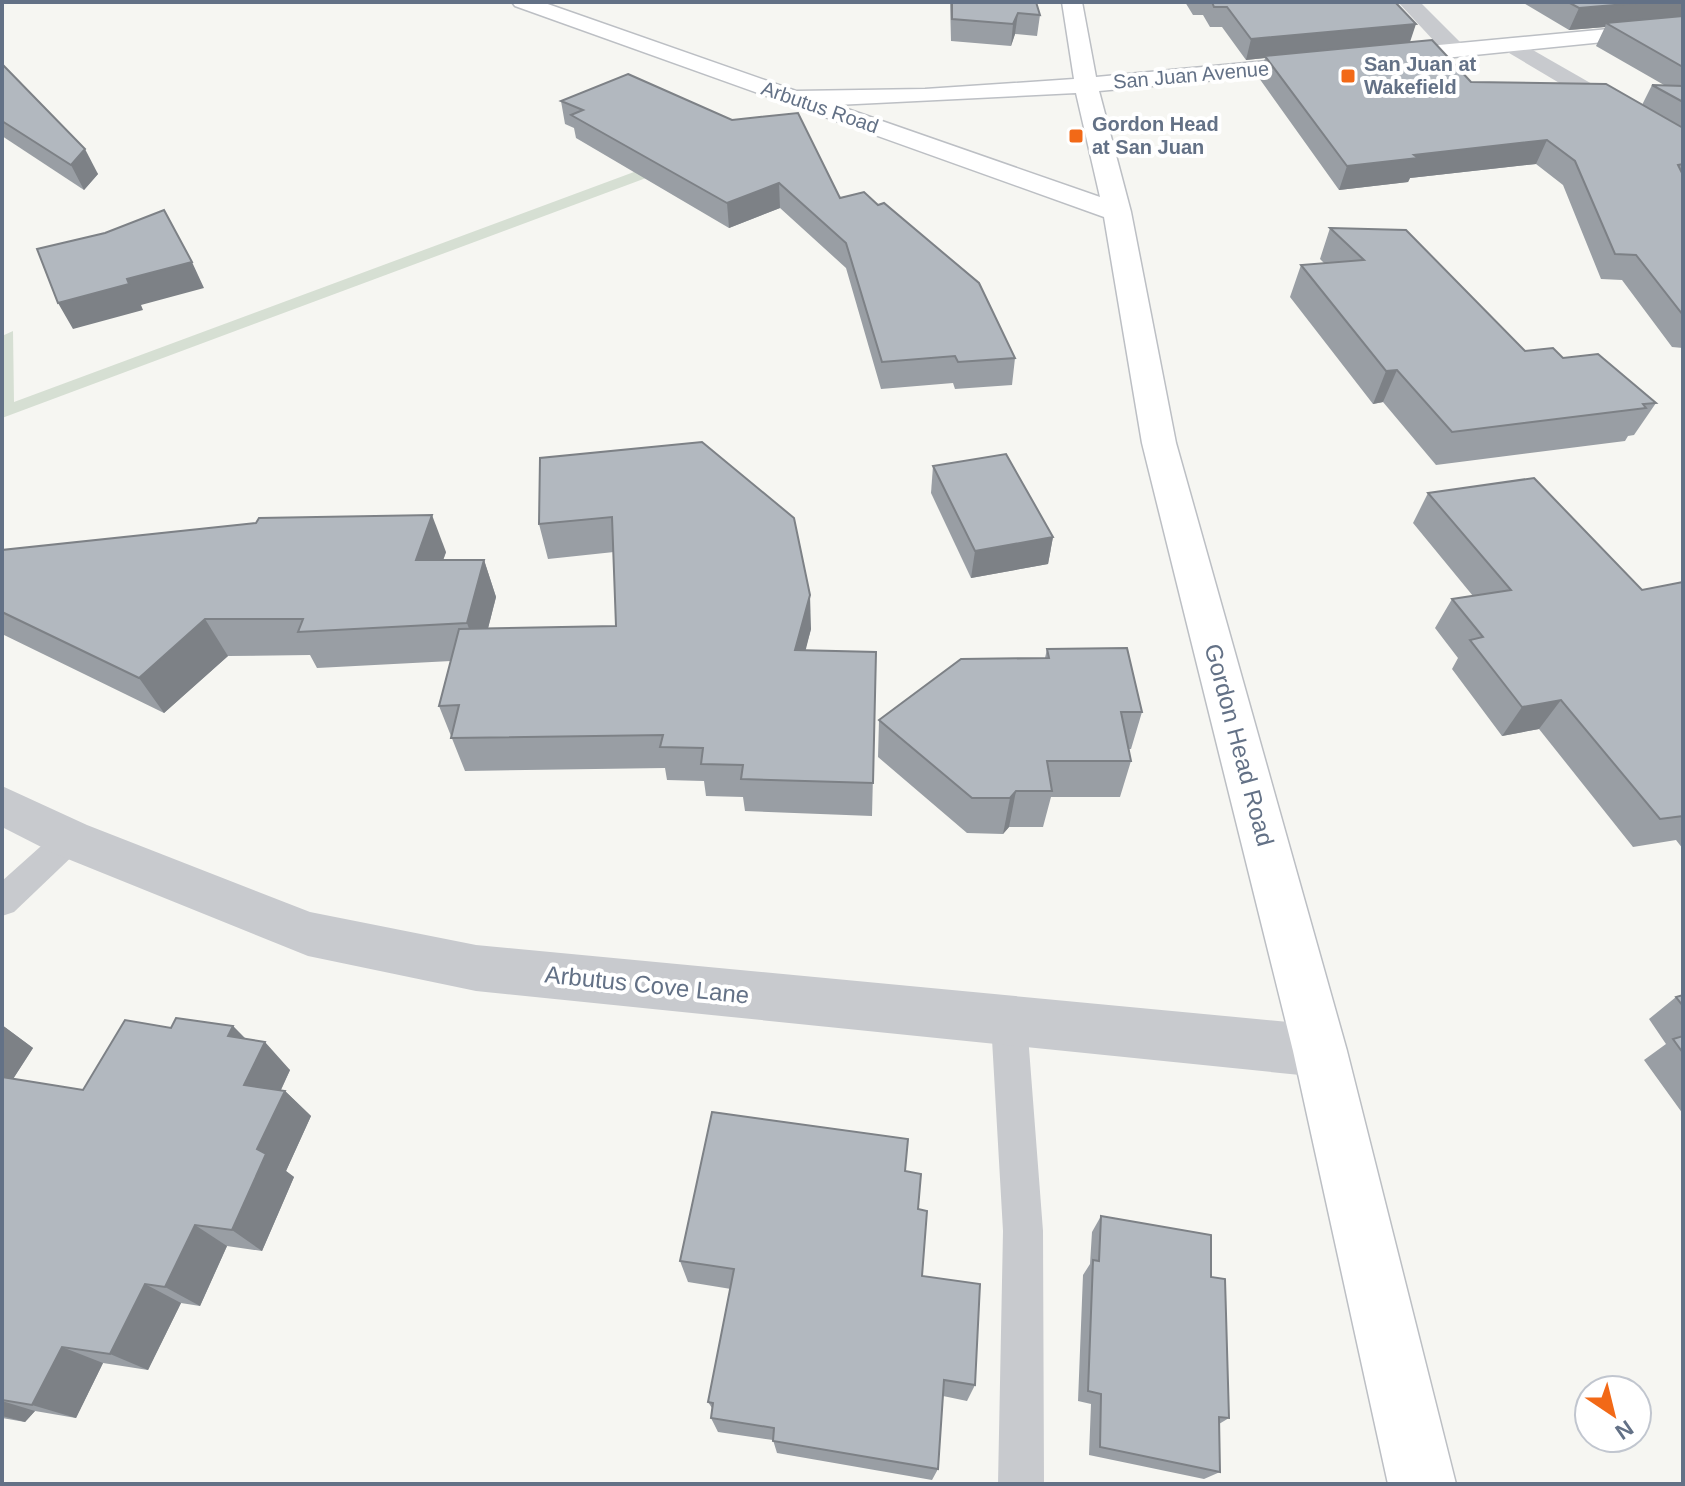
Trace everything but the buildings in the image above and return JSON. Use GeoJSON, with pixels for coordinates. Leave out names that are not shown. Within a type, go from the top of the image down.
{"type":"FeatureCollection","features":[{"type":"Feature","properties":{"kind":"main road","name":"Arbutus Road"},"geometry":{"type":"LineString","coordinates":[[522,2],[1117,212]]}},
{"type":"Feature","properties":{"kind":"main road","name":"Gordon Head Road"},"geometry":{"type":"LineString","coordinates":[[1072,2],[1086,84],[1117,212],[1159,443],[1320,1051],[1422,1484]]}},
{"type":"Feature","properties":{"kind":"main road","name":"San Juan Avenue"},"geometry":{"type":"LineString","coordinates":[[793,98],[894,99],[984,95],[1683,28]]}},
{"type":"Feature","properties":{"kind":"street"},"geometry":{"type":"LineString","coordinates":[[1408,2],[1455,50]]}},
{"type":"Feature","properties":{"kind":"street"},"geometry":{"type":"LineString","coordinates":[[1512,45],[1683,146]]}},
{"type":"Feature","properties":{"kind":"street","name":"Arbutus Cove Lane"},"geometry":{"type":"LineString","coordinates":[[2,805],[70,839],[308,934],[476,968],[1320,1051]]}},
{"type":"Feature","properties":{"kind":"lane"},"geometry":{"type":"LineString","coordinates":[[2,902],[70,839]]}},
{"type":"Feature","properties":{"kind":"lane"},"geometry":{"type":"LineString","coordinates":[[1009,1022],[1023,1231],[1021,1484]]}},
{"type":"Feature","properties":{"kind":"shaded area"},"geometry":{"type":"Polygon","coordinates":[[[777,119],[791,124],[2,418],[2,336],[13,331],[14,402],[777,119]]]}},
{"type":"Feature","properties":{"kind":"place","name":"San Juan at Wakefield"},"geometry":{"type":"Point","coordinates":[1348,76]}},
{"type":"Feature","properties":{"kind":"place","name":"Gordon Head at San Juan"},"geometry":{"type":"Point","coordinates":[1076,136]}}]}
